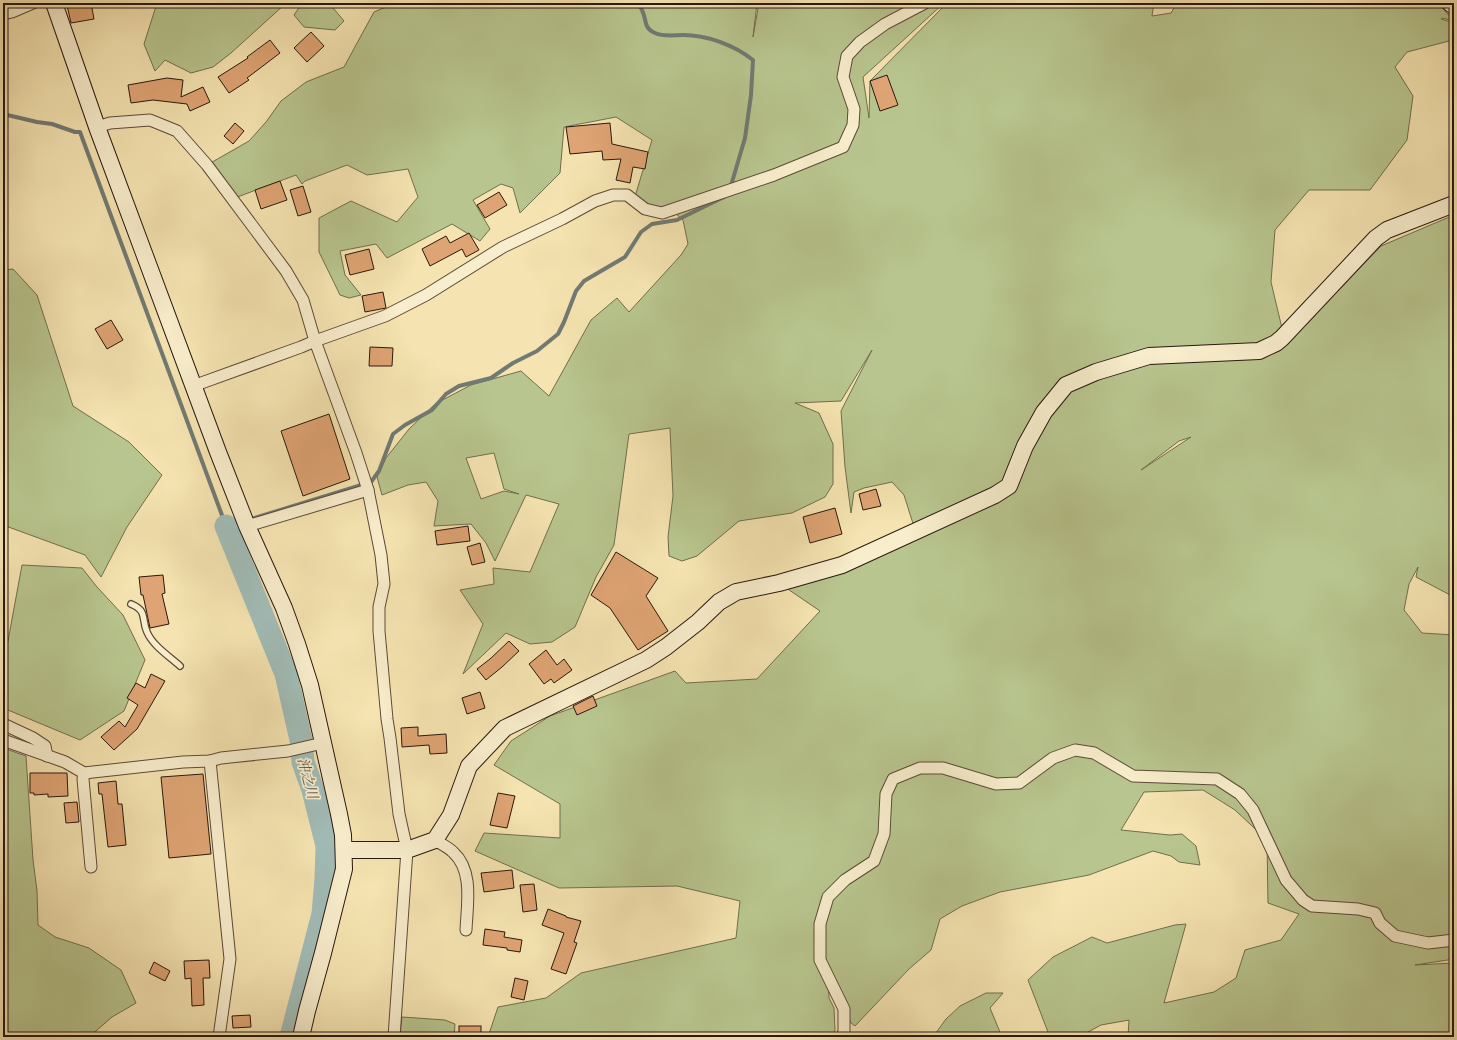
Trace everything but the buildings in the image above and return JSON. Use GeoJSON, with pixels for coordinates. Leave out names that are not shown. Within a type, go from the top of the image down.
{"type":"FeatureCollection","features":[{"type":"Feature","properties":{"kind":"street"},"geometry":{"type":"LineString","coordinates":[[3,14],[12,12],[33,3]]}},
{"type":"Feature","properties":{"kind":"street"},"geometry":{"type":"LineString","coordinates":[[54,3],[97,127],[193,386],[247,526],[284,608],[310,685],[343,835],[344,869],[307,1011],[302,1037]]}},
{"type":"Feature","properties":{"kind":"street"},"geometry":{"type":"LineString","coordinates":[[193,386],[385,316],[426,295],[504,247],[562,219],[594,201],[614,195],[627,195],[645,209],[662,213],[774,174],[843,147],[853,125],[854,109],[843,77],[847,56],[860,42],[885,24],[925,3]]}},
{"type":"Feature","properties":{"kind":"street"},"geometry":{"type":"LineString","coordinates":[[1450,3],[1454,6]]}},
{"type":"Feature","properties":{"kind":"street"},"geometry":{"type":"LineString","coordinates":[[97,127],[110,123],[150,120],[177,131],[207,165],[286,271],[303,300],[315,341],[368,490],[381,555],[384,584],[379,607],[379,631],[387,719],[399,814],[406,850],[394,1037]]}},
{"type":"Feature","properties":{"kind":"street"},"geometry":{"type":"LineString","coordinates":[[344,850],[406,850],[435,840],[451,815],[469,766],[505,728],[646,660],[693,626],[719,602],[736,592],[779,583],[842,565],[991,498],[1009,486],[1025,446],[1044,412],[1066,385],[1096,372],[1149,356],[1259,351],[1276,343],[1289,331],[1376,238],[1387,230],[1454,204]]}},
{"type":"Feature","properties":{"kind":"street"},"geometry":{"type":"LineString","coordinates":[[247,526],[368,490]]}},
{"type":"Feature","properties":{"kind":"street"},"geometry":{"type":"LineString","coordinates":[[3,724],[45,746],[47,756]]}},
{"type":"Feature","properties":{"kind":"street"},"geometry":{"type":"LineString","coordinates":[[3,740],[65,762],[84,774],[288,751],[323,743]]}},
{"type":"Feature","properties":{"kind":"street"},"geometry":{"type":"LineString","coordinates":[[842,1037],[844,1031],[844,1009],[820,960],[820,924],[828,897],[845,880],[874,861],[884,834],[886,794],[893,779],[920,768],[943,768],[996,784],[1019,783],[1053,758],[1075,750],[1094,753],[1134,776],[1218,779],[1240,794],[1253,810],[1286,880],[1303,900],[1312,906],[1358,909],[1375,914],[1380,923],[1395,936],[1428,943],[1454,940]]}},
{"type":"Feature","properties":{"kind":"street"},"geometry":{"type":"LineString","coordinates":[[210,761],[230,959],[219,1037]]}},
{"type":"Feature","properties":{"kind":"street"},"geometry":{"type":"LineString","coordinates":[[84,774],[83,779],[91,867]]}},
{"type":"Feature","properties":{"kind":"street"},"geometry":{"type":"LineString","coordinates":[[435,840],[453,852],[462,864],[467,878],[466,930]]}},
{"type":"Feature","properties":{"kind":"lane"},"geometry":{"type":"LineString","coordinates":[[131,604],[139,607],[144,614],[147,632],[157,646],[180,666]]}},
{"type":"Feature","properties":{"kind":"green space"},"geometry":{"type":"Polygon","coordinates":[[[157,3],[284,3],[284,5],[231,53],[213,67],[191,73],[165,60],[155,71],[144,44],[157,3]]]}},
{"type":"Feature","properties":{"kind":"green space"},"geometry":{"type":"Polygon","coordinates":[[[302,3],[329,3],[344,21],[335,30],[304,27],[294,15],[302,3]]]}},
{"type":"Feature","properties":{"kind":"green space"},"geometry":{"type":"Polygon","coordinates":[[[395,3],[757,3],[753,37],[759,3],[944,3],[863,77],[869,118],[870,81],[947,3],[1154,3],[1152,16],[1171,13],[1177,3],[1438,3],[1454,21],[1441,19],[1454,23],[1454,46],[1449,41],[1407,52],[1395,67],[1413,96],[1407,140],[1370,190],[1309,190],[1275,230],[1271,282],[1286,345],[1381,246],[1454,215],[1454,597],[1416,577],[1418,567],[1409,584],[1404,610],[1422,633],[1454,635],[1454,959],[1415,965],[1454,963],[1454,1037],[1128,1037],[1129,1020],[1101,1025],[1079,1037],[1041,1037],[1048,1032],[1028,980],[1053,957],[1092,937],[1107,943],[1175,925],[1186,924],[1164,1003],[1214,992],[1236,978],[1245,950],[1281,940],[1299,914],[1268,903],[1267,840],[1235,810],[1203,790],[1144,792],[1121,830],[1170,835],[1182,834],[1196,846],[1200,865],[1179,862],[1171,856],[1153,851],[1089,875],[1000,892],[962,906],[940,919],[931,950],[909,969],[855,1026],[851,1023],[828,976],[829,998],[834,1008],[835,1030],[832,1037],[488,1037],[498,1007],[546,998],[581,973],[736,938],[740,901],[677,886],[559,888],[475,851],[484,833],[560,838],[560,804],[494,765],[511,741],[550,716],[675,671],[686,683],[757,679],[820,611],[779,583],[915,530],[904,495],[892,482],[864,488],[854,492],[851,513],[845,467],[841,411],[872,350],[841,401],[795,403],[819,413],[833,444],[833,484],[825,497],[792,513],[739,521],[697,556],[682,561],[669,556],[668,537],[673,496],[670,428],[629,434],[614,545],[596,577],[575,627],[552,642],[530,644],[506,633],[463,674],[483,624],[460,590],[494,584],[493,568],[530,572],[559,504],[526,495],[495,561],[486,543],[471,524],[434,526],[438,501],[426,482],[408,485],[382,495],[377,477],[386,458],[409,429],[435,404],[471,385],[521,371],[549,396],[591,320],[617,298],[629,312],[681,255],[688,244],[683,220],[676,214],[673,216],[634,200],[652,140],[616,117],[564,127],[560,173],[520,213],[513,188],[501,184],[473,200],[490,229],[480,241],[452,224],[387,258],[376,244],[340,251],[345,275],[361,295],[349,298],[340,295],[319,252],[319,218],[351,201],[397,222],[418,197],[408,169],[367,175],[347,165],[305,181],[302,184],[296,175],[232,199],[207,165],[249,141],[266,122],[281,101],[306,82],[344,67],[374,12],[395,3]],[[1191,437],[1179,441],[1141,470],[1191,437]],[[494,453],[466,458],[481,499],[504,491],[519,494],[504,489],[494,453]]]}},
{"type":"Feature","properties":{"kind":"green space"},"geometry":{"type":"Polygon","coordinates":[[[13,269],[37,295],[73,406],[129,442],[162,475],[127,527],[101,577],[85,555],[3,525],[3,270],[13,269]]]}},
{"type":"Feature","properties":{"kind":"green space"},"geometry":{"type":"Polygon","coordinates":[[[22,565],[82,568],[123,615],[145,660],[124,711],[80,740],[3,708],[3,668],[22,565]]]}},
{"type":"Feature","properties":{"kind":"green space"},"geometry":{"type":"Polygon","coordinates":[[[3,748],[26,756],[33,860],[37,891],[38,925],[55,937],[89,948],[121,970],[136,1003],[112,1017],[89,1037],[3,1037],[3,748]]]}},
{"type":"Feature","properties":{"kind":"green space"},"geometry":{"type":"Polygon","coordinates":[[[986,993],[1003,993],[990,1008],[1002,1037],[933,1037],[946,1019],[960,1006],[986,993]]]}},
{"type":"Feature","properties":{"kind":"green space"},"geometry":{"type":"Polygon","coordinates":[[[402,1017],[445,1020],[455,1024],[454,1037],[400,1037],[402,1017]]]}},
{"type":"Feature","properties":{"kind":"waterway"},"geometry":{"type":"LineString","coordinates":[[636,3],[642,9],[647,26],[655,33],[665,35],[692,35],[711,39],[729,45],[753,60],[751,95],[745,138],[730,189]]}},
{"type":"Feature","properties":{"kind":"waterway"},"geometry":{"type":"LineString","coordinates":[[3,114],[52,124],[75,132],[80,132],[226,526],[241,522]]}},
{"type":"Feature","properties":{"kind":"waterway"},"geometry":{"type":"LineString","coordinates":[[248,520],[371,482],[379,471],[393,434],[405,425],[432,410],[446,394],[459,386],[491,378],[513,363],[537,351],[558,334],[576,291],[584,281],[625,257],[641,232],[652,224],[677,220],[724,197]]}},
{"type":"Feature","properties":{"kind":"waterway","name":"沖之川"},"geometry":{"type":"LineString","coordinates":[[226,526],[286,674],[301,740],[303,762],[313,790],[327,846],[323,914],[291,1037]]}}]}
